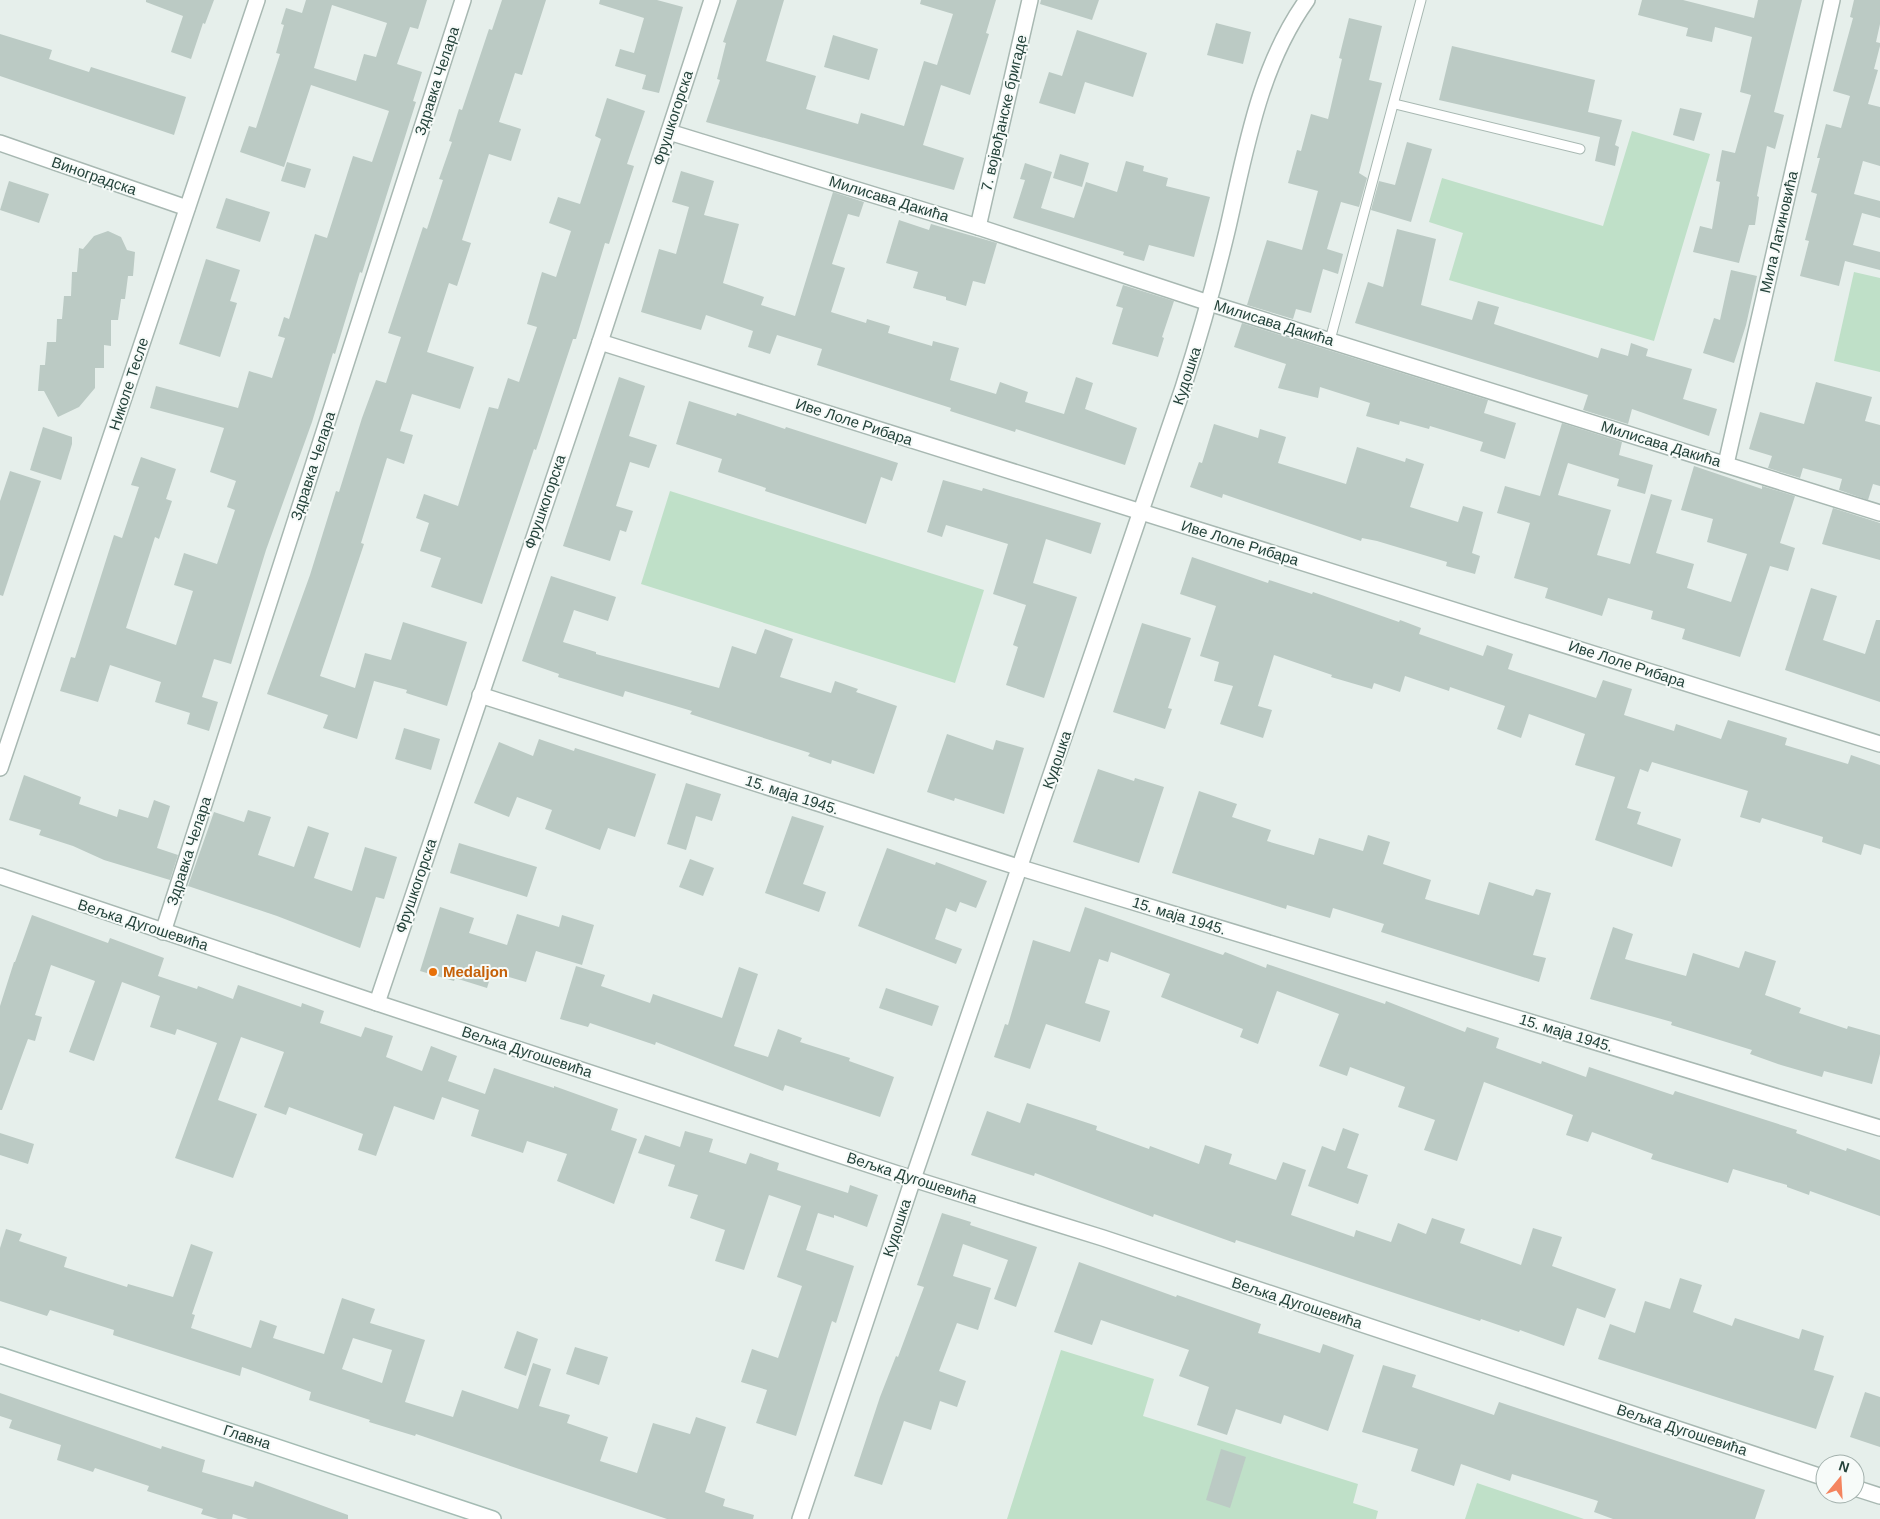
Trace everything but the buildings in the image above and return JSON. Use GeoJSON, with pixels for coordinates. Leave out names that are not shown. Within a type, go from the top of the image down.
{"type":"FeatureCollection","features":[{"type":"Feature","properties":{"kind":"street","name":"Николе Тесле"},"geometry":{"type":"LineString","coordinates":[[0,768],[257,0]]}},
{"type":"Feature","properties":{"kind":"street","name":"Здравка Челара"},"geometry":{"type":"LineString","coordinates":[[163,932],[463,0]]}},
{"type":"Feature","properties":{"kind":"street","name":"Фрушкогорска"},"geometry":{"type":"LineString","coordinates":[[376,1003],[600,342],[712,0]]}},
{"type":"Feature","properties":{"kind":"street","name":"7. војвођанске бригаде"},"geometry":{"type":"LineString","coordinates":[[978,227],[1030,0]]}},
{"type":"Feature","properties":{"kind":"street","name":"Кудошка"},"geometry":{"type":"LineString","coordinates":[[800,1519],[913,1179],[1021,868],[1183,388],[1209,303],[1255,111],[1268,72],[1307,0]]}},
{"type":"Feature","properties":{"kind":"street","name":"Мила Латиновића"},"geometry":{"type":"LineString","coordinates":[[1726,464],[1832,0]]}},
{"type":"Feature","properties":{"kind":"street","name":"Милисава Дакића"},"geometry":{"type":"LineString","coordinates":[[669,132],[978,227],[1209,303],[1880,513]]}},
{"type":"Feature","properties":{"kind":"street","name":"Виноградска"},"geometry":{"type":"LineString","coordinates":[[0,143],[187,208]]}},
{"type":"Feature","properties":{"kind":"street","name":"Иве Лоле Рибара"},"geometry":{"type":"LineString","coordinates":[[600,342],[1880,744]]}},
{"type":"Feature","properties":{"kind":"street","name":"15. маја 1945."},"geometry":{"type":"LineString","coordinates":[[480,695],[1021,868],[1880,1128]]}},
{"type":"Feature","properties":{"kind":"street","name":"Вељка Дугошевића"},"geometry":{"type":"LineString","coordinates":[[0,876],[376,1003],[913,1179],[1103,1238],[1815,1475]]}},
{"type":"Feature","properties":{"kind":"street","name":"Главна"},"geometry":{"type":"LineString","coordinates":[[0,1355],[493,1519]]}},
{"type":"Feature","properties":{"kind":"street"},"geometry":{"type":"LineString","coordinates":[[1865,1491],[1880,1496]]}},
{"type":"Feature","properties":{"kind":"lane"},"geometry":{"type":"LineString","coordinates":[[1330,340],[1422,0]]}},
{"type":"Feature","properties":{"kind":"lane"},"geometry":{"type":"LineString","coordinates":[[1395,104],[1580,149]]}},
{"type":"Feature","properties":{"kind":"green space"},"geometry":{"type":"Polygon","coordinates":[[[1632,131],[1710,154],[1654,341],[1449,280],[1463,233],[1429,222],[1442,178],[1603,226],[1632,131]]]}},
{"type":"Feature","properties":{"kind":"green space"},"geometry":{"type":"Polygon","coordinates":[[[1854,272],[1880,278],[1880,372],[1834,361],[1854,272]]]}},
{"type":"Feature","properties":{"kind":"green space"},"geometry":{"type":"Polygon","coordinates":[[[670,491],[984,590],[955,683],[641,584],[670,491]]]}},
{"type":"Feature","properties":{"kind":"green space"},"geometry":{"type":"Polygon","coordinates":[[[1061,1350],[1154,1379],[1143,1416],[1358,1484],[1353,1503],[1378,1511],[1376,1519],[1007,1519],[1061,1350]]]}},
{"type":"Feature","properties":{"kind":"green space"},"geometry":{"type":"Polygon","coordinates":[[[1477,1483],[1584,1519],[1465,1519],[1477,1483]]]}},
{"type":"Feature","properties":{"kind":"place","name":"Medaljon"},"geometry":{"type":"Point","coordinates":[433,972]}}]}
